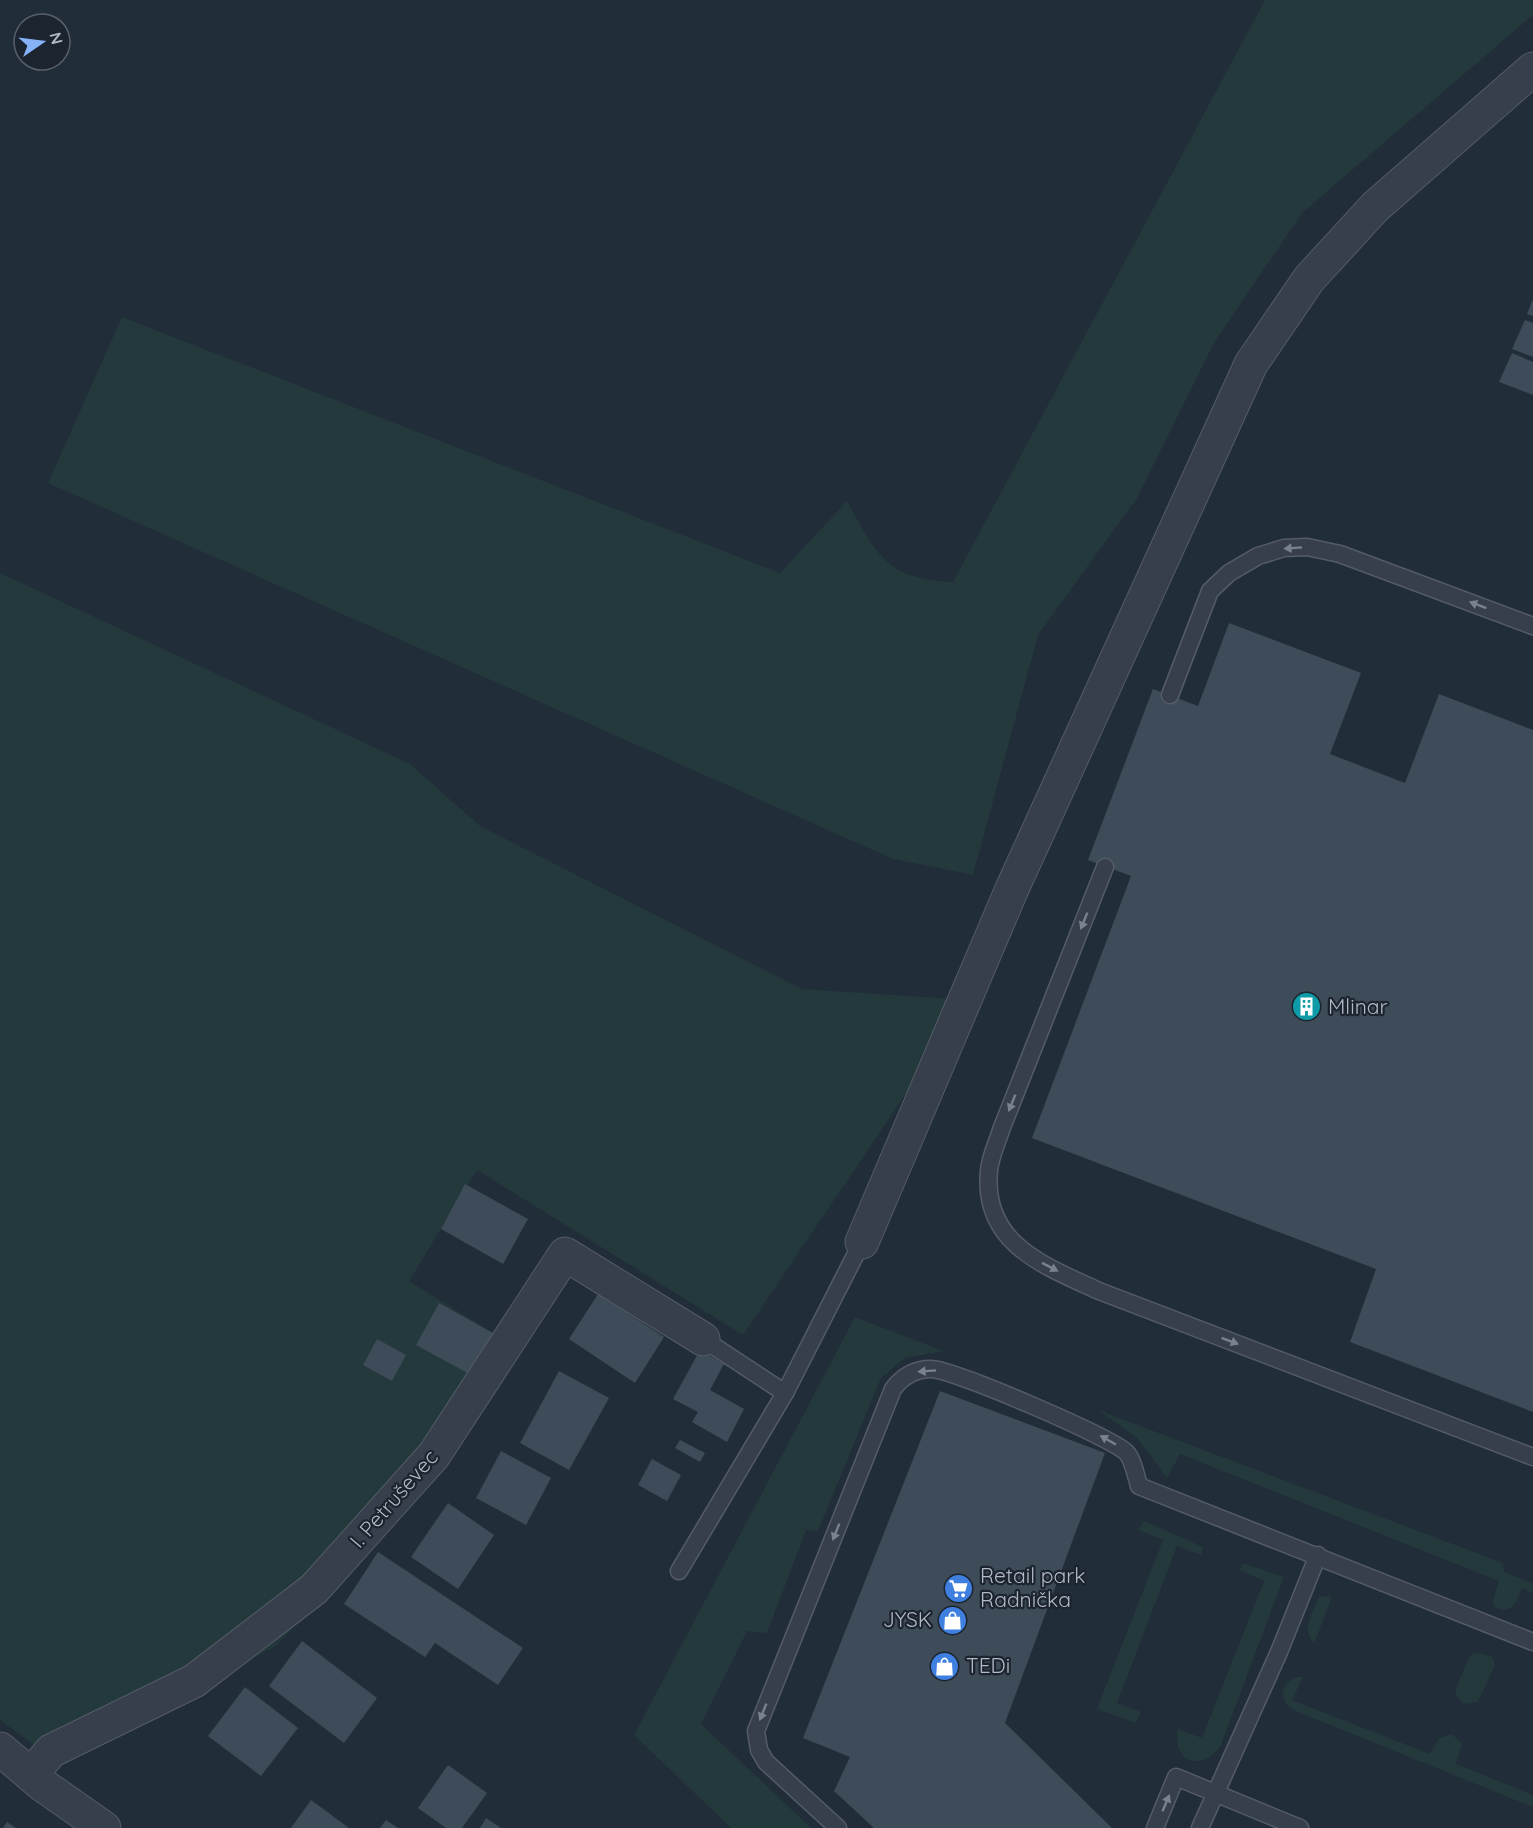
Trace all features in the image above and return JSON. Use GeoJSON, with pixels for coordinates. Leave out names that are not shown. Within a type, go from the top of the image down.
{"type":"FeatureCollection","features":[{"type":"Feature","properties":{"kind":"street"},"geometry":{"type":"LineString","coordinates":[[862,1242],[1011,891],[1251,364],[1309,279],[1375,207],[1533,69]]}},
{"type":"Feature","properties":{"kind":"street","name":"I. Petruševec"},"geometry":{"type":"LineString","coordinates":[[31,1775],[51,1751],[194,1681],[314,1589],[434,1455],[565,1254],[703,1339]]}},
{"type":"Feature","properties":{"kind":"street"},"geometry":{"type":"LineString","coordinates":[[0,1749],[31,1775],[104,1828]]}},
{"type":"Feature","properties":{"kind":"lane"},"geometry":{"type":"LineString","coordinates":[[1170,695],[1210,591],[1239,567],[1258,556],[1284,548],[1307,547],[1340,554],[1533,626]]}},
{"type":"Feature","properties":{"kind":"lane"},"geometry":{"type":"LineString","coordinates":[[1105,867],[1001,1130],[989,1168],[993,1210],[1006,1236],[1020,1251],[1045,1266],[1099,1291],[1533,1457]]}},
{"type":"Feature","properties":{"kind":"lane"},"geometry":{"type":"LineString","coordinates":[[679,1571],[785,1393],[862,1242]]}},
{"type":"Feature","properties":{"kind":"lane"},"geometry":{"type":"LineString","coordinates":[[703,1339],[785,1393]]}},
{"type":"Feature","properties":{"kind":"lane"},"geometry":{"type":"LineString","coordinates":[[838,1828],[766,1762],[759,1750],[756,1731],[893,1389],[901,1378],[913,1372],[932,1368],[968,1379],[1106,1438],[1127,1453],[1139,1486],[1533,1642]]}},
{"type":"Feature","properties":{"kind":"lane"},"geometry":{"type":"LineString","coordinates":[[1200,1828],[1279,1652],[1318,1555]]}},
{"type":"Feature","properties":{"kind":"lane"},"geometry":{"type":"LineString","coordinates":[[1155,1828],[1176,1778],[1300,1828]]}},
{"type":"Feature","properties":{"kind":"green space"},"geometry":{"type":"Polygon","coordinates":[[[1265,0],[1533,0],[1533,15],[1302,213],[1214,343],[1137,498],[1038,635],[973,875],[893,859],[48,483],[122,317],[780,573],[847,501],[876,550],[886,561],[912,576],[953,582],[1265,0]]]}},
{"type":"Feature","properties":{"kind":"green space"},"geometry":{"type":"Polygon","coordinates":[[[0,573],[410,764],[480,826],[802,989],[969,1000],[743,1335],[477,1170],[409,1281],[493,1333],[441,1467],[277,1645],[58,1763],[0,1720],[0,573]]]}},
{"type":"Feature","properties":{"kind":"green space"},"geometry":{"type":"Polygon","coordinates":[[[855,1317],[943,1351],[905,1358],[881,1378],[818,1531],[806,1530],[767,1633],[747,1631],[701,1724],[811,1828],[731,1828],[634,1735],[855,1317]]]}},
{"type":"Feature","properties":{"kind":"green space"},"geometry":{"type":"Polygon","coordinates":[[[1098,1410],[1503,1563],[1504,1572],[1533,1584],[1533,1593],[1522,1588],[1512,1606],[1505,1610],[1494,1607],[1493,1601],[1499,1581],[1180,1454],[1167,1478],[1137,1438],[1098,1410]]]}},
{"type":"Feature","properties":{"kind":"green space"},"geometry":{"type":"Polygon","coordinates":[[[1144,1521],[1203,1547],[1201,1555],[1177,1546],[1117,1703],[1141,1712],[1136,1723],[1097,1709],[1163,1540],[1138,1530],[1144,1521]]]}},
{"type":"Feature","properties":{"kind":"green space"},"geometry":{"type":"Polygon","coordinates":[[[1243,1563],[1284,1577],[1221,1745],[1205,1760],[1189,1760],[1179,1749],[1178,1729],[1202,1738],[1264,1581],[1240,1570],[1243,1563]]]}},
{"type":"Feature","properties":{"kind":"green space"},"geometry":{"type":"Polygon","coordinates":[[[1319,1597],[1332,1597],[1314,1644],[1308,1633],[1309,1621],[1319,1597]]]}},
{"type":"Feature","properties":{"kind":"green space"},"geometry":{"type":"Polygon","coordinates":[[[1474,1652],[1492,1656],[1495,1665],[1478,1702],[1464,1704],[1456,1696],[1456,1688],[1474,1652]]]}},
{"type":"Feature","properties":{"kind":"green space"},"geometry":{"type":"Polygon","coordinates":[[[1295,1677],[1303,1677],[1292,1700],[1430,1754],[1439,1738],[1452,1734],[1462,1744],[1456,1764],[1533,1795],[1533,1807],[1293,1710],[1285,1701],[1283,1693],[1286,1685],[1295,1677]]]}},
{"type":"Feature","properties":{"kind":"building"},"geometry":{"type":"Polygon","coordinates":[[[1533,299],[1533,316],[1527,314],[1533,299]]]}},
{"type":"Feature","properties":{"kind":"building"},"geometry":{"type":"Polygon","coordinates":[[[1525,320],[1533,323],[1533,357],[1512,349],[1525,320]]]}},
{"type":"Feature","properties":{"kind":"building"},"geometry":{"type":"Polygon","coordinates":[[[1512,353],[1533,362],[1533,395],[1499,382],[1512,353]]]}},
{"type":"Feature","properties":{"kind":"building","name":"Mlinar"},"geometry":{"type":"Polygon","coordinates":[[[1229,623],[1361,673],[1330,754],[1405,783],[1439,694],[1533,730],[1533,1412],[1350,1342],[1376,1269],[1032,1138],[1131,876],[1088,860],[1153,689],[1198,706],[1229,623]]]}},
{"type":"Feature","properties":{"kind":"building"},"geometry":{"type":"Polygon","coordinates":[[[465,1184],[528,1219],[503,1264],[441,1229],[465,1184]]]}},
{"type":"Feature","properties":{"kind":"building"},"geometry":{"type":"Polygon","coordinates":[[[598,1294],[664,1337],[635,1383],[569,1339],[598,1294]]]}},
{"type":"Feature","properties":{"kind":"building"},"geometry":{"type":"Polygon","coordinates":[[[439,1303],[493,1333],[471,1375],[416,1345],[439,1303]]]}},
{"type":"Feature","properties":{"kind":"building"},"geometry":{"type":"Polygon","coordinates":[[[377,1339],[406,1355],[392,1381],[363,1365],[377,1339]]]}},
{"type":"Feature","properties":{"kind":"building"},"geometry":{"type":"Polygon","coordinates":[[[700,1350],[724,1364],[710,1390],[744,1409],[727,1442],[692,1422],[698,1412],[673,1399],[700,1350]]]}},
{"type":"Feature","properties":{"kind":"building"},"geometry":{"type":"Polygon","coordinates":[[[559,1371],[609,1398],[569,1470],[520,1443],[559,1371]]]}},
{"type":"Feature","properties":{"kind":"building","name":"Retail park Radnička"},"geometry":{"type":"Polygon","coordinates":[[[940,1391],[1105,1453],[1005,1723],[1112,1828],[874,1828],[834,1791],[850,1757],[803,1738],[940,1391]]]}},
{"type":"Feature","properties":{"kind":"building"},"geometry":{"type":"Polygon","coordinates":[[[680,1440],[705,1453],[700,1462],[675,1448],[680,1440]]]}},
{"type":"Feature","properties":{"kind":"building"},"geometry":{"type":"Polygon","coordinates":[[[501,1451],[551,1478],[526,1525],[476,1498],[501,1451]]]}},
{"type":"Feature","properties":{"kind":"building"},"geometry":{"type":"Polygon","coordinates":[[[652,1459],[681,1475],[667,1501],[638,1485],[652,1459]]]}},
{"type":"Feature","properties":{"kind":"building"},"geometry":{"type":"Polygon","coordinates":[[[448,1503],[494,1535],[458,1589],[411,1557],[448,1503]]]}},
{"type":"Feature","properties":{"kind":"building"},"geometry":{"type":"Polygon","coordinates":[[[378,1552],[523,1648],[498,1685],[435,1643],[425,1657],[344,1604],[378,1552]]]}},
{"type":"Feature","properties":{"kind":"building"},"geometry":{"type":"Polygon","coordinates":[[[302,1641],[377,1698],[344,1743],[269,1686],[302,1641]]]}},
{"type":"Feature","properties":{"kind":"building"},"geometry":{"type":"Polygon","coordinates":[[[245,1687],[298,1728],[261,1776],[208,1736],[245,1687]]]}},
{"type":"Feature","properties":{"kind":"building"},"geometry":{"type":"Polygon","coordinates":[[[448,1765],[487,1793],[462,1828],[446,1828],[418,1808],[448,1765]]]}},
{"type":"Feature","properties":{"kind":"building"},"geometry":{"type":"Polygon","coordinates":[[[311,1800],[349,1828],[291,1828],[311,1800]]]}},
{"type":"Feature","properties":{"kind":"building"},"geometry":{"type":"Polygon","coordinates":[[[486,1818],[501,1828],[480,1828],[486,1818]]]}},
{"type":"Feature","properties":{"kind":"building"},"geometry":{"type":"Polygon","coordinates":[[[386,1820],[398,1828],[380,1828],[386,1820]]]}},
{"type":"Feature","properties":{"kind":"building"},"geometry":{"type":"Polygon","coordinates":[[[7,1822],[16,1828],[3,1828],[7,1822]]]}},
{"type":"Feature","properties":{"kind":"place","name":"Mlinar"},"geometry":{"type":"Point","coordinates":[1307,1007]}},
{"type":"Feature","properties":{"kind":"place","name":"Retail park Radnička"},"geometry":{"type":"Point","coordinates":[959,1588]}},
{"type":"Feature","properties":{"kind":"place","name":"JYSK"},"geometry":{"type":"Point","coordinates":[953,1620]}},
{"type":"Feature","properties":{"kind":"place","name":"TEDi"},"geometry":{"type":"Point","coordinates":[945,1666]}}]}
